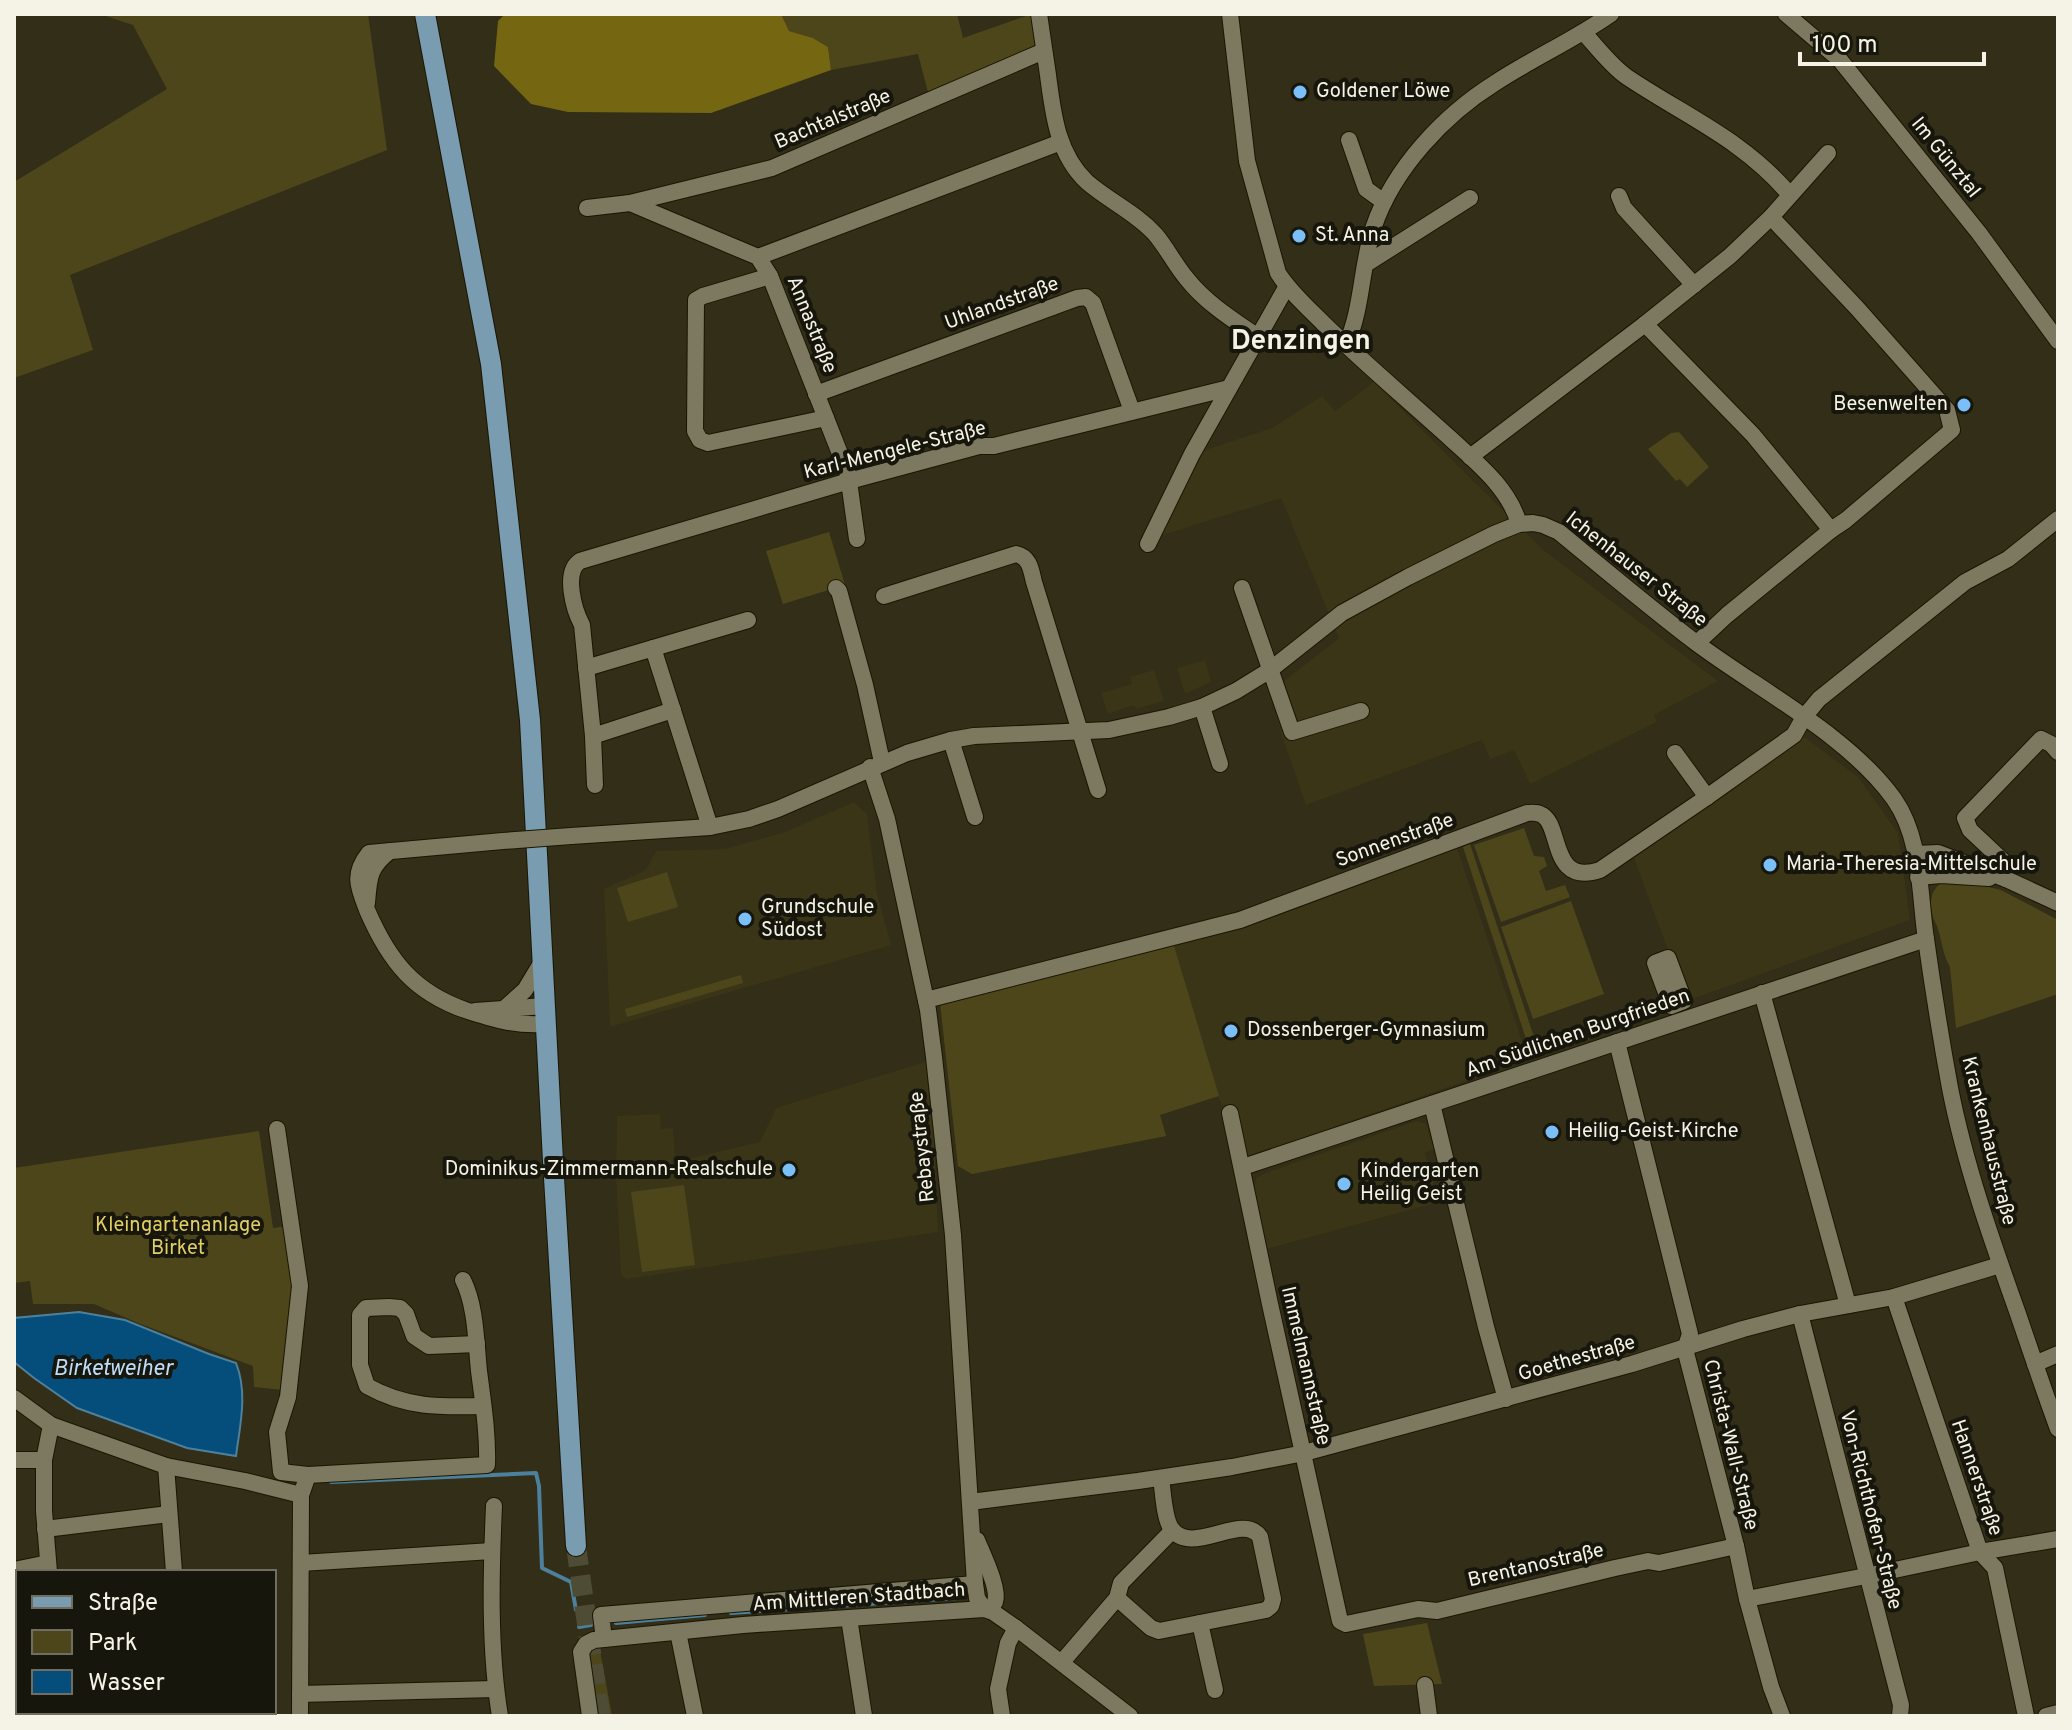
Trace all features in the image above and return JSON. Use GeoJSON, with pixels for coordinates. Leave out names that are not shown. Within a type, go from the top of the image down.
{"type":"FeatureCollection","features":[{"type":"Feature","properties":{"kind":"main road"},"geometry":{"type":"LineString","coordinates":[[426,20],[491,364],[530,720],[576,1546]]}},
{"type":"Feature","properties":{"kind":"street"},"geometry":{"type":"LineString","coordinates":[[1039,14],[1051,104],[1061,142],[1074,166],[1084,179],[1143,221],[1158,237],[1187,280],[1203,296],[1258,337]]}},
{"type":"Feature","properties":{"kind":"street"},"geometry":{"type":"LineString","coordinates":[[546,1015],[525,1026],[487,1019],[431,995],[408,977],[383,943],[360,893],[357,878],[361,862],[369,853],[710,827],[778,809],[876,765],[951,740],[974,736],[1082,732],[1136,725],[1202,707],[1270,670],[1342,613],[1452,555],[1519,524],[1513,506],[1501,488],[1346,345],[1278,273],[1247,161],[1230,14]]}},
{"type":"Feature","properties":{"kind":"street"},"geometry":{"type":"LineString","coordinates":[[1346,345],[1354,323],[1374,227],[1402,170],[1440,126],[1493,84],[1584,33],[1611,14]]}},
{"type":"Feature","properties":{"kind":"street","name":"Im Günztal"},"geometry":{"type":"LineString","coordinates":[[1786,14],[1840,60],[1979,233],[2058,341]]}},
{"type":"Feature","properties":{"kind":"street"},"geometry":{"type":"LineString","coordinates":[[1584,33],[1624,75],[1704,122],[1739,147],[1790,195]]}},
{"type":"Feature","properties":{"kind":"street","name":"Bachtalstraße"},"geometry":{"type":"LineString","coordinates":[[630,203],[772,168],[1044,51]]}},
{"type":"Feature","properties":{"kind":"street"},"geometry":{"type":"LineString","coordinates":[[1349,140],[1366,189],[1384,202]]}},
{"type":"Feature","properties":{"kind":"street"},"geometry":{"type":"LineString","coordinates":[[587,208],[630,203],[758,257],[1061,142]]}},
{"type":"Feature","properties":{"kind":"street"},"geometry":{"type":"LineString","coordinates":[[1470,457],[1730,256],[1771,217],[1828,153]]}},
{"type":"Feature","properties":{"kind":"street"},"geometry":{"type":"LineString","coordinates":[[1619,196],[1624,208],[1694,285]]}},
{"type":"Feature","properties":{"kind":"street"},"geometry":{"type":"LineString","coordinates":[[1366,264],[1470,198]]}},
{"type":"Feature","properties":{"kind":"street"},"geometry":{"type":"LineString","coordinates":[[1697,643],[1952,430],[1947,410],[1771,217]]}},
{"type":"Feature","properties":{"kind":"street","name":"Annastraße"},"geometry":{"type":"LineString","coordinates":[[758,257],[770,276],[848,474],[857,539]]}},
{"type":"Feature","properties":{"kind":"street"},"geometry":{"type":"LineString","coordinates":[[770,276],[696,300],[695,431],[700,440],[708,443],[826,418]]}},
{"type":"Feature","properties":{"kind":"street"},"geometry":{"type":"LineString","coordinates":[[1148,544],[1192,454],[1287,286]]}},
{"type":"Feature","properties":{"kind":"street","name":"Uhlandstraße"},"geometry":{"type":"LineString","coordinates":[[816,394],[1086,297],[1093,303],[1132,411]]}},
{"type":"Feature","properties":{"kind":"street"},"geometry":{"type":"LineString","coordinates":[[1645,324],[1753,435],[1831,530]]}},
{"type":"Feature","properties":{"kind":"street","name":"Karl-Mengele-Straße"},"geometry":{"type":"LineString","coordinates":[[586,668],[582,625],[575,608],[571,574],[574,565],[580,561],[979,446],[994,446],[1229,388]]}},
{"type":"Feature","properties":{"kind":"street","name":"Sonnenstraße"},"geometry":{"type":"LineString","coordinates":[[926,1000],[1240,920],[1527,813],[1540,814],[1546,819],[1563,859],[1571,869],[1586,874],[1600,870],[1794,735],[1819,699],[1965,582],[2008,559],[2058,519]]}},
{"type":"Feature","properties":{"kind":"street","name":"Ichenhauser Straße"},"geometry":{"type":"LineString","coordinates":[[1519,524],[1543,525],[1559,532],[1697,643],[1860,760],[1896,802],[1908,826],[1915,854]]}},
{"type":"Feature","properties":{"kind":"street"},"geometry":{"type":"LineString","coordinates":[[884,596],[1016,554],[1024,555],[1098,790]]}},
{"type":"Feature","properties":{"kind":"street","name":"Rebaystraße"},"geometry":{"type":"LineString","coordinates":[[836,588],[865,685],[876,765],[926,1000],[953,1235],[971,1528],[975,1584],[977,1598],[984,1609],[991,1607],[996,1596],[986,1561],[971,1528]]}},
{"type":"Feature","properties":{"kind":"street"},"geometry":{"type":"LineString","coordinates":[[1242,588],[1292,732],[1361,711]]}},
{"type":"Feature","properties":{"kind":"street"},"geometry":{"type":"LineString","coordinates":[[595,785],[586,668],[748,620]]}},
{"type":"Feature","properties":{"kind":"street"},"geometry":{"type":"LineString","coordinates":[[653,648],[710,827]]}},
{"type":"Feature","properties":{"kind":"street"},"geometry":{"type":"LineString","coordinates":[[1202,707],[1220,764]]}},
{"type":"Feature","properties":{"kind":"street"},"geometry":{"type":"LineString","coordinates":[[593,736],[673,710]]}},
{"type":"Feature","properties":{"kind":"street"},"geometry":{"type":"LineString","coordinates":[[2006,879],[2002,860],[1970,830],[1965,818],[2041,739],[2058,752]]}},
{"type":"Feature","properties":{"kind":"street"},"geometry":{"type":"LineString","coordinates":[[951,740],[975,817]]}},
{"type":"Feature","properties":{"kind":"street"},"geometry":{"type":"LineString","coordinates":[[1675,753],[1707,797]]}},
{"type":"Feature","properties":{"kind":"street"},"geometry":{"type":"LineString","coordinates":[[367,909],[369,878],[376,861],[390,851]]}},
{"type":"Feature","properties":{"kind":"street"},"geometry":{"type":"LineString","coordinates":[[1915,854],[1938,853],[2058,903]]}},
{"type":"Feature","properties":{"kind":"street","name":"Krankenhausstraße"},"geometry":{"type":"LineString","coordinates":[[1915,854],[1950,1089],[1971,1174],[2058,1429]]}},
{"type":"Feature","properties":{"kind":"street"},"geometry":{"type":"LineString","coordinates":[[1918,877],[1941,875],[2006,879]]}},
{"type":"Feature","properties":{"kind":"street","name":"Am Südlichen Burgfrieden"},"geometry":{"type":"LineString","coordinates":[[1243,1167],[1926,939]]}},
{"type":"Feature","properties":{"kind":"street"},"geometry":{"type":"LineString","coordinates":[[505,1008],[525,990],[543,960]]}},
{"type":"Feature","properties":{"kind":"street"},"geometry":{"type":"LineString","coordinates":[[1762,993],[1848,1305]]}},
{"type":"Feature","properties":{"kind":"street"},"geometry":{"type":"LineString","coordinates":[[470,1011],[505,1008],[546,1015]]}},
{"type":"Feature","properties":{"kind":"street","name":"Christa-Wall-Straße"},"geometry":{"type":"LineString","coordinates":[[1617,1042],[1690,1334],[1685,1349],[1747,1599],[1782,1716]]}},
{"type":"Feature","properties":{"kind":"street"},"geometry":{"type":"LineString","coordinates":[[1432,1104],[1506,1399]]}},
{"type":"Feature","properties":{"kind":"street","name":"Immelmannstraße"},"geometry":{"type":"LineString","coordinates":[[1230,1113],[1340,1621],[1346,1624]]}},
{"type":"Feature","properties":{"kind":"street"},"geometry":{"type":"LineString","coordinates":[[273,1488],[281,1472],[277,1432],[288,1397],[300,1286],[277,1129]]}},
{"type":"Feature","properties":{"kind":"street","name":"Goethestraße"},"geometry":{"type":"LineString","coordinates":[[970,1502],[1161,1478],[1304,1453],[1685,1349],[1743,1329],[1800,1314],[1894,1297],[2000,1265]]}},
{"type":"Feature","properties":{"kind":"street"},"geometry":{"type":"LineString","coordinates":[[281,1472],[308,1475],[487,1465],[477,1344],[469,1292],[463,1280]]}},
{"type":"Feature","properties":{"kind":"street","name":"Hannerstraße"},"geometry":{"type":"LineString","coordinates":[[1894,1297],[1980,1552],[1995,1568],[2026,1716]]}},
{"type":"Feature","properties":{"kind":"street"},"geometry":{"type":"LineString","coordinates":[[477,1344],[429,1346],[414,1336],[406,1314],[396,1307],[366,1308],[360,1315],[360,1365],[367,1386],[387,1398],[437,1407],[483,1406]]}},
{"type":"Feature","properties":{"kind":"street","name":"Von-Richthofen-Straße"},"geometry":{"type":"LineString","coordinates":[[1800,1314],[1901,1705],[1900,1716]]}},
{"type":"Feature","properties":{"kind":"street"},"geometry":{"type":"LineString","coordinates":[[2035,1364],[2058,1354]]}},
{"type":"Feature","properties":{"kind":"street"},"geometry":{"type":"LineString","coordinates":[[14,1398],[51,1425],[166,1466],[301,1495]]}},
{"type":"Feature","properties":{"kind":"street"},"geometry":{"type":"LineString","coordinates":[[14,1570],[49,1567],[44,1460],[51,1425]]}},
{"type":"Feature","properties":{"kind":"street"},"geometry":{"type":"LineString","coordinates":[[14,1460],[44,1460]]}},
{"type":"Feature","properties":{"kind":"street"},"geometry":{"type":"LineString","coordinates":[[166,1466],[174,1570]]}},
{"type":"Feature","properties":{"kind":"street"},"geometry":{"type":"LineString","coordinates":[[300,1716],[301,1495],[308,1475]]}},
{"type":"Feature","properties":{"kind":"street"},"geometry":{"type":"LineString","coordinates":[[1117,1598],[1151,1628],[1159,1631],[1266,1610],[1271,1606],[1273,1599],[1260,1537],[1252,1529],[1245,1528],[1194,1538],[1181,1537],[1172,1531],[1168,1523],[1161,1478]]}},
{"type":"Feature","properties":{"kind":"street"},"geometry":{"type":"LineString","coordinates":[[494,1506],[495,1689],[500,1716]]}},
{"type":"Feature","properties":{"kind":"street"},"geometry":{"type":"LineString","coordinates":[[45,1529],[169,1514]]}},
{"type":"Feature","properties":{"kind":"street"},"geometry":{"type":"LineString","coordinates":[[1062,1662],[1117,1598],[1121,1583],[1172,1531]]}},
{"type":"Feature","properties":{"kind":"street"},"geometry":{"type":"LineString","coordinates":[[1747,1599],[2058,1539]]}},
{"type":"Feature","properties":{"kind":"street","name":"Brentanostraße"},"geometry":{"type":"LineString","coordinates":[[1346,1624],[1418,1609],[1437,1611],[1615,1568],[1648,1561],[1659,1563],[1736,1546]]}},
{"type":"Feature","properties":{"kind":"street"},"geometry":{"type":"LineString","coordinates":[[301,1563],[492,1551]]}},
{"type":"Feature","properties":{"kind":"street","name":"Am Mittleren Stadtbach"},"geometry":{"type":"LineString","coordinates":[[604,1639],[601,1615],[975,1584]]}},
{"type":"Feature","properties":{"kind":"street","name":"Am Mittleren Stadtbach"},"geometry":{"type":"LineString","coordinates":[[590,1716],[581,1652],[586,1644],[594,1640],[984,1609],[1016,1628],[1130,1716]]}},
{"type":"Feature","properties":{"kind":"street"},"geometry":{"type":"LineString","coordinates":[[849,1618],[864,1716]]}},
{"type":"Feature","properties":{"kind":"street"},"geometry":{"type":"LineString","coordinates":[[1200,1623],[1215,1690]]}},
{"type":"Feature","properties":{"kind":"street"},"geometry":{"type":"LineString","coordinates":[[1002,1716],[998,1689],[1008,1643],[1016,1628]]}},
{"type":"Feature","properties":{"kind":"street"},"geometry":{"type":"LineString","coordinates":[[678,1632],[695,1716]]}},
{"type":"Feature","properties":{"kind":"street"},"geometry":{"type":"LineString","coordinates":[[1425,1685],[1429,1716]]}},
{"type":"Feature","properties":{"kind":"street"},"geometry":{"type":"LineString","coordinates":[[300,1694],[495,1689]]}},
{"type":"Feature","properties":{"kind":"street"},"geometry":{"type":"LineString","coordinates":[[2046,1716],[2058,1713]]}},
{"type":"Feature","properties":{"kind":"shaded area"},"geometry":{"type":"Polygon","coordinates":[[[505,14],[781,14],[789,31],[813,38],[828,47],[831,70],[711,113],[568,112],[531,104],[494,66],[498,21],[505,14]]]}},
{"type":"Feature","properties":{"kind":"shaded area"},"geometry":{"type":"Polygon","coordinates":[[[1374,382],[1542,549],[1718,681],[1654,715],[1657,722],[1530,784],[1514,750],[1490,759],[1482,740],[1306,805],[1270,692],[1339,638],[1281,498],[1156,537],[1199,452],[1272,428],[1322,396],[1335,411],[1374,382]]]}},
{"type":"Feature","properties":{"kind":"shaded area"},"geometry":{"type":"Polygon","coordinates":[[[1205,660],[1211,682],[1185,694],[1177,668],[1205,660]]]}},
{"type":"Feature","properties":{"kind":"shaded area"},"geometry":{"type":"Polygon","coordinates":[[[1154,670],[1164,701],[1136,709],[1134,705],[1108,714],[1101,693],[1132,684],[1130,677],[1154,670]]]}},
{"type":"Feature","properties":{"kind":"shaded area","name":"Maria-Theresia-Mittelschule"},"geometry":{"type":"Polygon","coordinates":[[[1803,736],[1858,777],[1898,833],[1910,920],[1687,1001],[1633,856],[1803,736]]]}},
{"type":"Feature","properties":{"kind":"shaded area","name":"Grundschule Südost"},"geometry":{"type":"Polygon","coordinates":[[[854,802],[867,814],[877,893],[891,945],[610,1027],[604,889],[646,870],[656,851],[725,849],[785,832],[854,802]]]}},
{"type":"Feature","properties":{"kind":"shaded area","name":"Dossenberger-Gymnasium"},"geometry":{"type":"Polygon","coordinates":[[[1457,848],[1528,1059],[1246,1158],[1233,1105],[1223,1107],[1218,1096],[1160,1115],[1166,1136],[972,1174],[958,1166],[940,1003],[1239,929],[1457,848]]]}},
{"type":"Feature","properties":{"kind":"shaded area","name":"Dominikus-Zimmermann-Realschule"},"geometry":{"type":"Polygon","coordinates":[[[931,1060],[938,1232],[627,1279],[621,1275],[616,1176],[617,1116],[660,1114],[661,1129],[673,1128],[675,1155],[671,1163],[760,1142],[776,1108],[931,1060]]]}},
{"type":"Feature","properties":{"kind":"shaded area","name":"Kindergarten Heilig Geist"},"geometry":{"type":"Polygon","coordinates":[[[1417,1121],[1426,1124],[1434,1149],[1425,1153],[1439,1202],[1266,1249],[1254,1190],[1256,1178],[1417,1121]]]}},
{"type":"Feature","properties":{"kind":"green space"},"geometry":{"type":"Polygon","coordinates":[[[100,14],[368,14],[387,150],[70,275],[93,350],[14,378],[14,182],[167,89],[133,25],[100,14]]]}},
{"type":"Feature","properties":{"kind":"green space"},"geometry":{"type":"Polygon","coordinates":[[[781,14],[957,14],[963,38],[1032,14],[1036,43],[1033,50],[929,96],[918,54],[831,70],[828,47],[813,38],[789,31],[781,14]]]}},
{"type":"Feature","properties":{"kind":"green space"},"geometry":{"type":"Polygon","coordinates":[[[1679,432],[1709,467],[1687,487],[1680,479],[1676,481],[1648,449],[1671,433],[1679,432]]]}},
{"type":"Feature","properties":{"kind":"green space"},"geometry":{"type":"Polygon","coordinates":[[[829,532],[845,585],[783,604],[766,551],[829,532]]]}},
{"type":"Feature","properties":{"kind":"green space"},"geometry":{"type":"Polygon","coordinates":[[[1524,828],[1534,856],[1544,857],[1547,866],[1539,871],[1546,891],[1565,885],[1570,897],[1501,922],[1474,845],[1524,828]]]}},
{"type":"Feature","properties":{"kind":"green space"},"geometry":{"type":"Polygon","coordinates":[[[1470,844],[1540,1055],[1532,1057],[1463,847],[1470,844]]]}},
{"type":"Feature","properties":{"kind":"green space"},"geometry":{"type":"Polygon","coordinates":[[[667,872],[678,907],[628,922],[617,888],[667,872]]]}},
{"type":"Feature","properties":{"kind":"green space"},"geometry":{"type":"Polygon","coordinates":[[[1943,882],[2001,890],[2058,920],[2058,994],[1956,1028],[1950,967],[1931,907],[1933,893],[1943,882]]]}},
{"type":"Feature","properties":{"kind":"green space"},"geometry":{"type":"Polygon","coordinates":[[[1571,901],[1604,994],[1533,1019],[1501,927],[1571,901]]]}},
{"type":"Feature","properties":{"kind":"green space"},"geometry":{"type":"Polygon","coordinates":[[[1174,946],[1219,1096],[1160,1115],[1166,1136],[972,1174],[958,1166],[940,1003],[1174,946]]]}},
{"type":"Feature","properties":{"kind":"green space"},"geometry":{"type":"Polygon","coordinates":[[[741,975],[743,983],[627,1017],[625,1009],[741,975]]]}},
{"type":"Feature","properties":{"kind":"green space","name":"Kleingartenanlage Birket"},"geometry":{"type":"Polygon","coordinates":[[[259,1131],[273,1228],[288,1226],[296,1284],[283,1390],[254,1387],[253,1366],[94,1304],[33,1304],[30,1281],[14,1283],[14,1168],[259,1131]]]}},
{"type":"Feature","properties":{"kind":"green space"},"geometry":{"type":"Polygon","coordinates":[[[684,1185],[695,1265],[642,1272],[631,1192],[684,1185]]]}},
{"type":"Feature","properties":{"kind":"green space"},"geometry":{"type":"Polygon","coordinates":[[[1427,1623],[1442,1684],[1374,1686],[1363,1634],[1427,1623]]]}},
{"type":"Feature","properties":{"kind":"green space"},"geometry":{"type":"Polygon","coordinates":[[[599,1645],[612,1716],[595,1716],[588,1653],[599,1645]]]}},
{"type":"Feature","properties":{"kind":"water","name":"Birketweiher"},"geometry":{"type":"Polygon","coordinates":[[[79,1312],[125,1320],[236,1363],[242,1397],[236,1456],[187,1448],[77,1408],[14,1362],[14,1318],[79,1312]]]}},
{"type":"Feature","properties":{"kind":"waterway"},"geometry":{"type":"LineString","coordinates":[[331,1482],[536,1473],[542,1568],[571,1582],[576,1610]]}},
{"type":"Feature","properties":{"kind":"waterway"},"geometry":{"type":"LineString","coordinates":[[731,1613],[957,1598]]}},
{"type":"Feature","properties":{"kind":"waterway"},"geometry":{"type":"LineString","coordinates":[[616,1623],[705,1615]]}},
{"type":"Feature","properties":{"kind":"waterway"},"geometry":{"type":"LineString","coordinates":[[579,1621],[579,1627],[591,1625]]}},
{"type":"Feature","properties":{"kind":"tunnel"},"geometry":{"type":"LineString","coordinates":[[576,1546],[600,1716]]}},
{"type":"Feature","properties":{"kind":"place","name":"Goldener Löwe"},"geometry":{"type":"Point","coordinates":[1300,92]}},
{"type":"Feature","properties":{"kind":"place","name":"St. Anna"},"geometry":{"type":"Point","coordinates":[1299,236]}},
{"type":"Feature","properties":{"kind":"place","name":"Besenwelten"},"geometry":{"type":"Point","coordinates":[1964,405]}},
{"type":"Feature","properties":{"kind":"place","name":"Maria-Theresia-Mittelschule"},"geometry":{"type":"Point","coordinates":[1770,865]}},
{"type":"Feature","properties":{"kind":"place","name":"Grundschule Südost"},"geometry":{"type":"Point","coordinates":[745,919]}},
{"type":"Feature","properties":{"kind":"place","name":"Dossenberger-Gymnasium"},"geometry":{"type":"Point","coordinates":[1231,1031]}},
{"type":"Feature","properties":{"kind":"place","name":"Heilig-Geist-Kirche"},"geometry":{"type":"Point","coordinates":[1552,1132]}},
{"type":"Feature","properties":{"kind":"place","name":"Dominikus-Zimmermann-Realschule"},"geometry":{"type":"Point","coordinates":[789,1170]}},
{"type":"Feature","properties":{"kind":"place","name":"Kindergarten Heilig Geist"},"geometry":{"type":"Point","coordinates":[1344,1184]}},
{"type":"Feature","properties":{"kind":"district","name":"Denzingen"},"geometry":{"type":"Point","coordinates":[1301,342]}}]}
